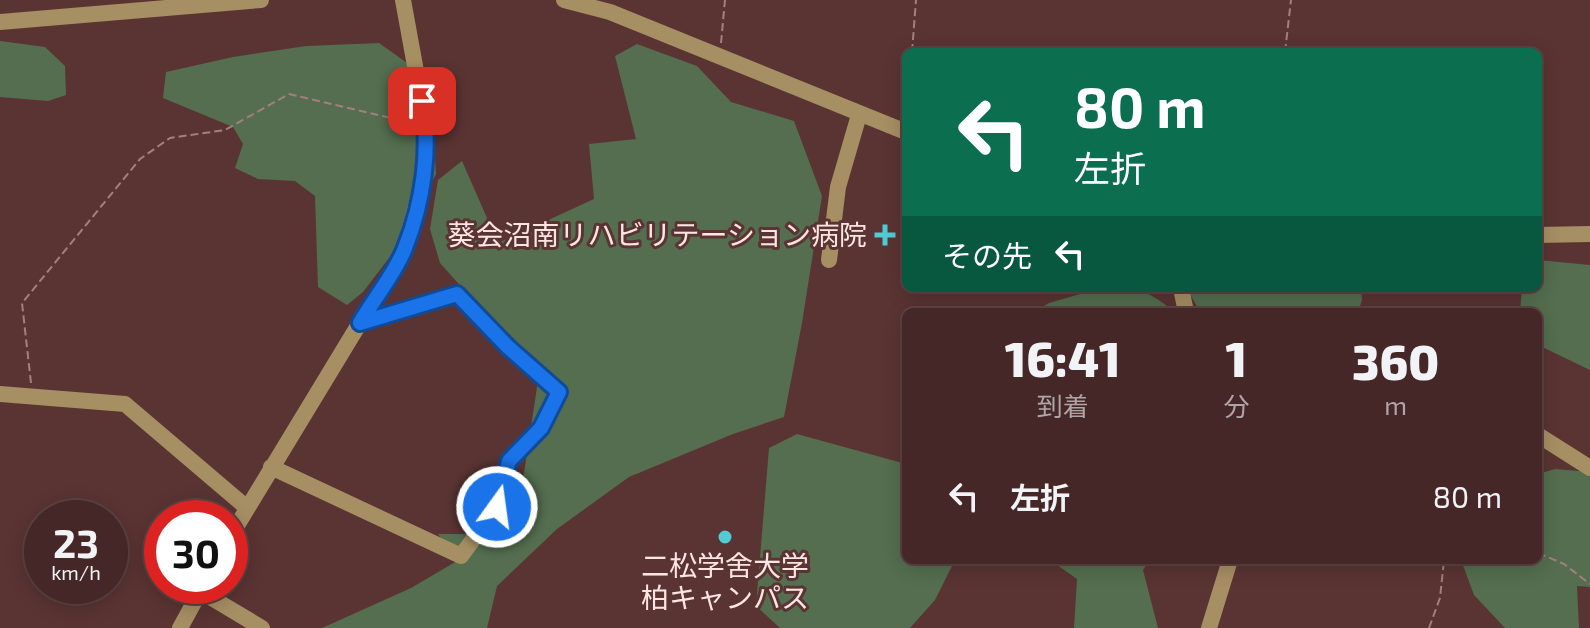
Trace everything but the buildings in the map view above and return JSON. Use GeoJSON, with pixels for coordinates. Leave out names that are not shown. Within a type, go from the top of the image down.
{"type":"FeatureCollection","features":[{"type":"Feature","properties":{"kind":"street"},"geometry":{"type":"LineString","coordinates":[[0,22],[261,0]]}},
{"type":"Feature","properties":{"kind":"street"},"geometry":{"type":"LineString","coordinates":[[248,504],[404,250],[424,177],[426,126],[403,0]]}},
{"type":"Feature","properties":{"kind":"street"},"geometry":{"type":"LineString","coordinates":[[564,0],[610,12],[902,131]]}},
{"type":"Feature","properties":{"kind":"street"},"geometry":{"type":"LineString","coordinates":[[829,260],[838,187],[859,115]]}},
{"type":"Feature","properties":{"kind":"street"},"geometry":{"type":"LineString","coordinates":[[1542,235],[1590,234]]}},
{"type":"Feature","properties":{"kind":"street"},"geometry":{"type":"LineString","coordinates":[[271,467],[461,556],[497,507],[509,461],[541,428],[559,392],[508,347],[457,294],[360,323]]}},
{"type":"Feature","properties":{"kind":"street"},"geometry":{"type":"LineString","coordinates":[[0,394],[125,404],[238,500]]}},
{"type":"Feature","properties":{"kind":"street"},"geometry":{"type":"LineString","coordinates":[[1542,438],[1590,468]]}},
{"type":"Feature","properties":{"kind":"street"},"geometry":{"type":"LineString","coordinates":[[1209,628],[1229,564]]}},
{"type":"Feature","properties":{"kind":"street"},"geometry":{"type":"LineString","coordinates":[[180,628],[193,604]]}},
{"type":"Feature","properties":{"kind":"street"},"geometry":{"type":"LineString","coordinates":[[226,604],[262,628]]}},
{"type":"Feature","properties":{"kind":"path"},"geometry":{"type":"LineString","coordinates":[[719,56],[725,0]]}},
{"type":"Feature","properties":{"kind":"path"},"geometry":{"type":"LineString","coordinates":[[912,48],[916,0]]}},
{"type":"Feature","properties":{"kind":"path"},"geometry":{"type":"LineString","coordinates":[[1285,48],[1291,0]]}},
{"type":"Feature","properties":{"kind":"path"},"geometry":{"type":"LineString","coordinates":[[32,396],[22,303],[140,159],[170,138],[225,130],[289,94],[426,126]]}},
{"type":"Feature","properties":{"kind":"path"},"geometry":{"type":"LineString","coordinates":[[1542,555],[1564,564],[1590,584]]}},
{"type":"Feature","properties":{"kind":"path"},"geometry":{"type":"LineString","coordinates":[[1429,628],[1440,598],[1444,564]]}},
{"type":"Feature","properties":{"kind":"green space"},"geometry":{"type":"Polygon","coordinates":[[[0,41],[45,47],[65,66],[66,95],[48,101],[0,97],[0,41]]]}},
{"type":"Feature","properties":{"kind":"green space"},"geometry":{"type":"Polygon","coordinates":[[[379,43],[410,65],[432,108],[436,174],[402,241],[363,292],[347,305],[318,287],[315,196],[295,181],[258,179],[235,168],[243,144],[233,127],[163,98],[166,72],[233,57],[306,46],[379,43]]]}},
{"type":"Feature","properties":{"kind":"green space"},"geometry":{"type":"Polygon","coordinates":[[[637,44],[697,66],[731,102],[794,121],[822,196],[784,417],[733,434],[629,477],[557,529],[497,586],[487,628],[322,628],[411,588],[457,561],[438,534],[474,534],[519,506],[539,374],[440,263],[430,229],[438,180],[462,161],[498,243],[594,199],[589,144],[636,139],[615,56],[637,44]]]}},
{"type":"Feature","properties":{"kind":"green space"},"geometry":{"type":"Polygon","coordinates":[[[1542,260],[1590,265],[1590,370],[1542,347],[1542,308],[1520,308],[1522,292],[1542,292],[1542,260]]]}},
{"type":"Feature","properties":{"kind":"green space"},"geometry":{"type":"Polygon","coordinates":[[[1087,292],[1143,292],[1169,308],[1041,308],[1087,292]]]}},
{"type":"Feature","properties":{"kind":"green space"},"geometry":{"type":"Polygon","coordinates":[[[1190,292],[1361,292],[1362,300],[1359,308],[1198,308],[1190,292]]]}},
{"type":"Feature","properties":{"kind":"green space"},"geometry":{"type":"Polygon","coordinates":[[[797,434],[902,463],[902,564],[953,564],[935,600],[910,628],[780,628],[756,606],[769,448],[797,434]]]}},
{"type":"Feature","properties":{"kind":"green space"},"geometry":{"type":"Polygon","coordinates":[[[1555,469],[1590,472],[1590,587],[1577,586],[1579,628],[1505,628],[1474,595],[1462,564],[1542,564],[1542,473],[1555,469]]]}},
{"type":"Feature","properties":{"kind":"green space"},"geometry":{"type":"Polygon","coordinates":[[[1056,564],[1147,564],[1143,570],[1158,628],[1074,628],[1077,579],[1056,564]]]}},
{"type":"Feature","properties":{"kind":"place","name":"葵会沼南リハビリテーション病院"},"geometry":{"type":"Point","coordinates":[885,235]}},
{"type":"Feature","properties":{"kind":"place","name":"二松学舍大学 柏キャンパス"},"geometry":{"type":"Point","coordinates":[725,537]}},
{"type":"Feature","properties":{"kind":"route"},"geometry":{"type":"LineString","coordinates":[[422,101],[426,126],[424,177],[404,250],[360,323],[457,294],[508,347],[559,392],[541,428],[509,461],[497,507]]}}]}
